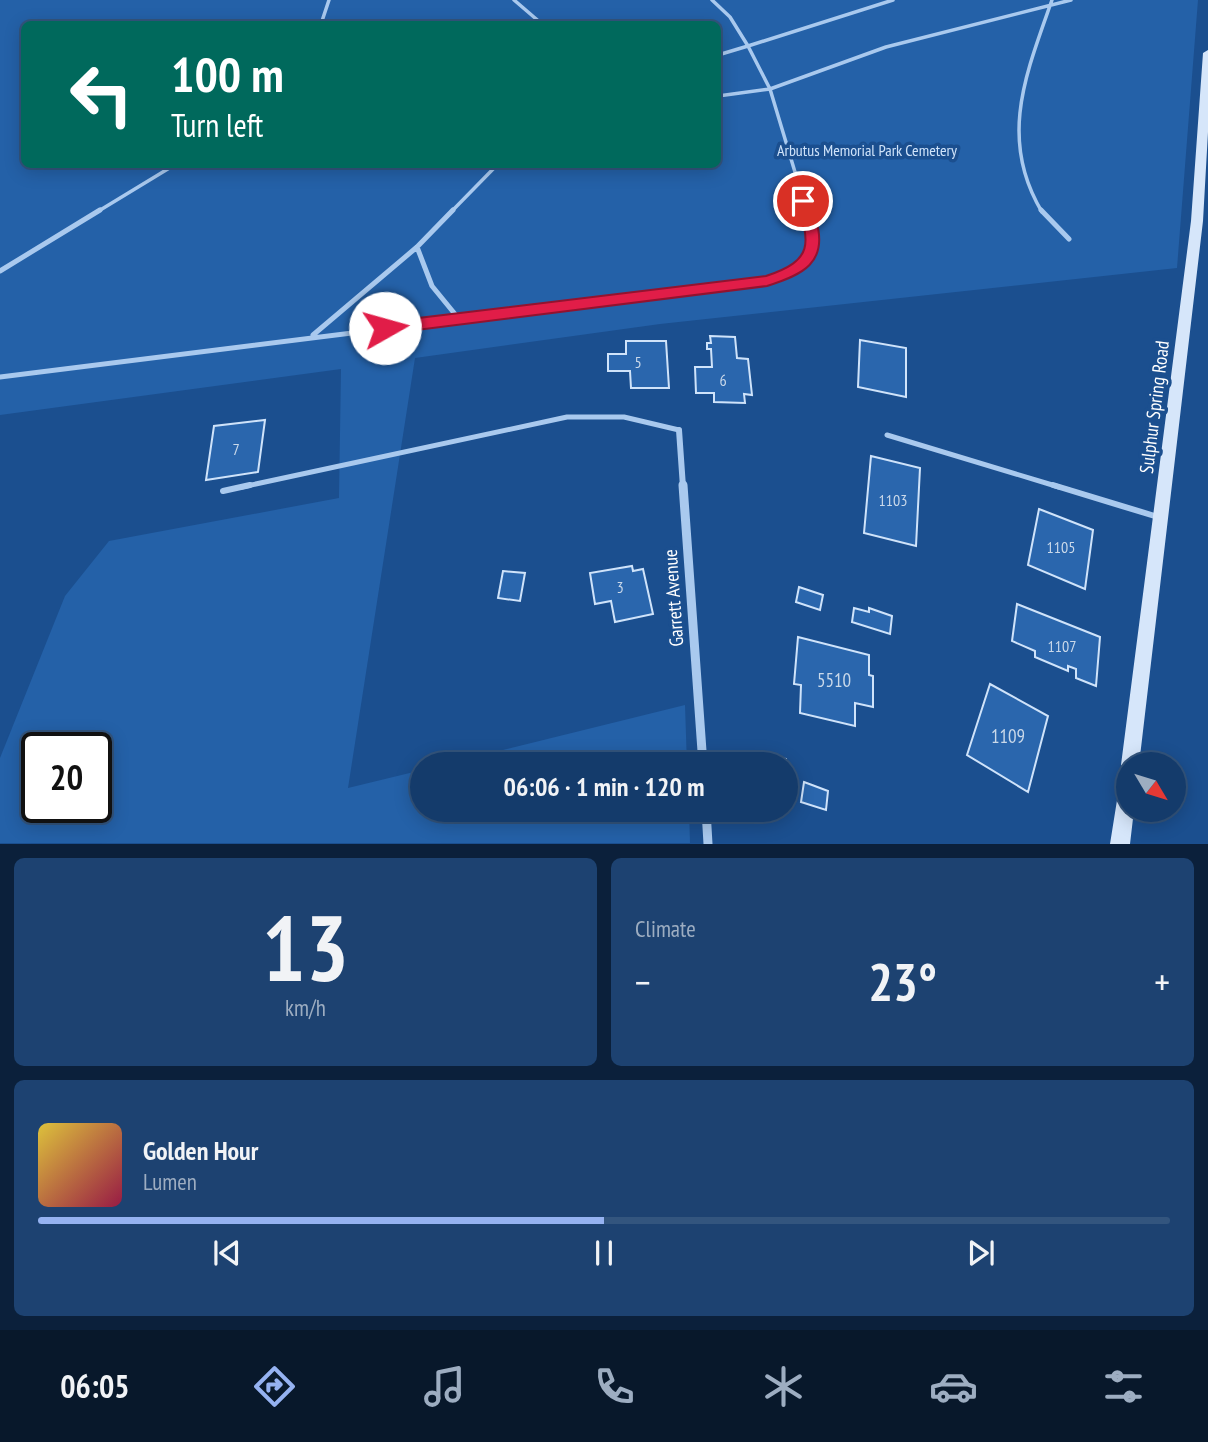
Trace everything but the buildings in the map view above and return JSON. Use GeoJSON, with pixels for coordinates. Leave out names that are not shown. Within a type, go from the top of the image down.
{"type":"FeatureCollection","features":[{"type":"Feature","properties":{"kind":"main road","name":"Sulphur Spring Road"},"geometry":{"type":"LineString","coordinates":[[1132,752],[1197,221],[1208,53]]}},
{"type":"Feature","properties":{"kind":"main road"},"geometry":{"type":"LineString","coordinates":[[1120,844],[1123,822]]}},
{"type":"Feature","properties":{"kind":"street","name":"Garrett Avenue"},"geometry":{"type":"LineString","coordinates":[[679,430],[702,752]]}},
{"type":"Feature","properties":{"kind":"street"},"geometry":{"type":"LineString","coordinates":[[707,822],[708,844]]}},
{"type":"Feature","properties":{"kind":"lane"},"geometry":{"type":"LineString","coordinates":[[322,21],[329,0]]}},
{"type":"Feature","properties":{"kind":"lane"},"geometry":{"type":"LineString","coordinates":[[514,0],[538,21]]}},
{"type":"Feature","properties":{"kind":"lane"},"geometry":{"type":"LineString","coordinates":[[0,377],[767,281],[790,273],[808,260],[814,247],[811,227],[770,89],[730,17],[712,0]]}},
{"type":"Feature","properties":{"kind":"lane"},"geometry":{"type":"LineString","coordinates":[[721,54],[893,0]]}},
{"type":"Feature","properties":{"kind":"lane"},"geometry":{"type":"LineString","coordinates":[[721,96],[770,89],[886,47],[1051,2],[1071,0]]}},
{"type":"Feature","properties":{"kind":"lane"},"geometry":{"type":"LineString","coordinates":[[1051,2],[1017,127],[1021,164],[1028,186],[1042,212],[1069,239]]}},
{"type":"Feature","properties":{"kind":"lane"},"geometry":{"type":"LineString","coordinates":[[0,271],[169,168]]}},
{"type":"Feature","properties":{"kind":"lane"},"geometry":{"type":"LineString","coordinates":[[311,337],[417,247],[494,168]]}},
{"type":"Feature","properties":{"kind":"lane"},"geometry":{"type":"LineString","coordinates":[[417,247],[425,277],[439,299],[459,319]]}},
{"type":"Feature","properties":{"kind":"lane"},"geometry":{"type":"LineString","coordinates":[[223,491],[567,416],[607,413],[638,417],[679,430]]}},
{"type":"Feature","properties":{"kind":"lane"},"geometry":{"type":"LineString","coordinates":[[887,435],[1161,518]]}},
{"type":"Feature","properties":{"kind":"green space","name":"Arbutus Memorial Park Cemetery"},"geometry":{"type":"Polygon","coordinates":[[[0,0],[1198,0],[1177,268],[660,324],[415,358],[348,788],[410,773],[410,822],[689,822],[690,843],[0,843],[0,758],[65,596],[109,541],[339,498],[341,369],[0,415],[0,0]]]}},
{"type":"Feature","properties":{"kind":"green space"},"geometry":{"type":"Polygon","coordinates":[[[685,705],[687,752],[495,752],[685,705]]]}},
{"type":"Feature","properties":{"kind":"route"},"geometry":{"type":"LineString","coordinates":[[385,328],[767,281],[790,273],[808,260],[814,247],[803,201]]}}]}
